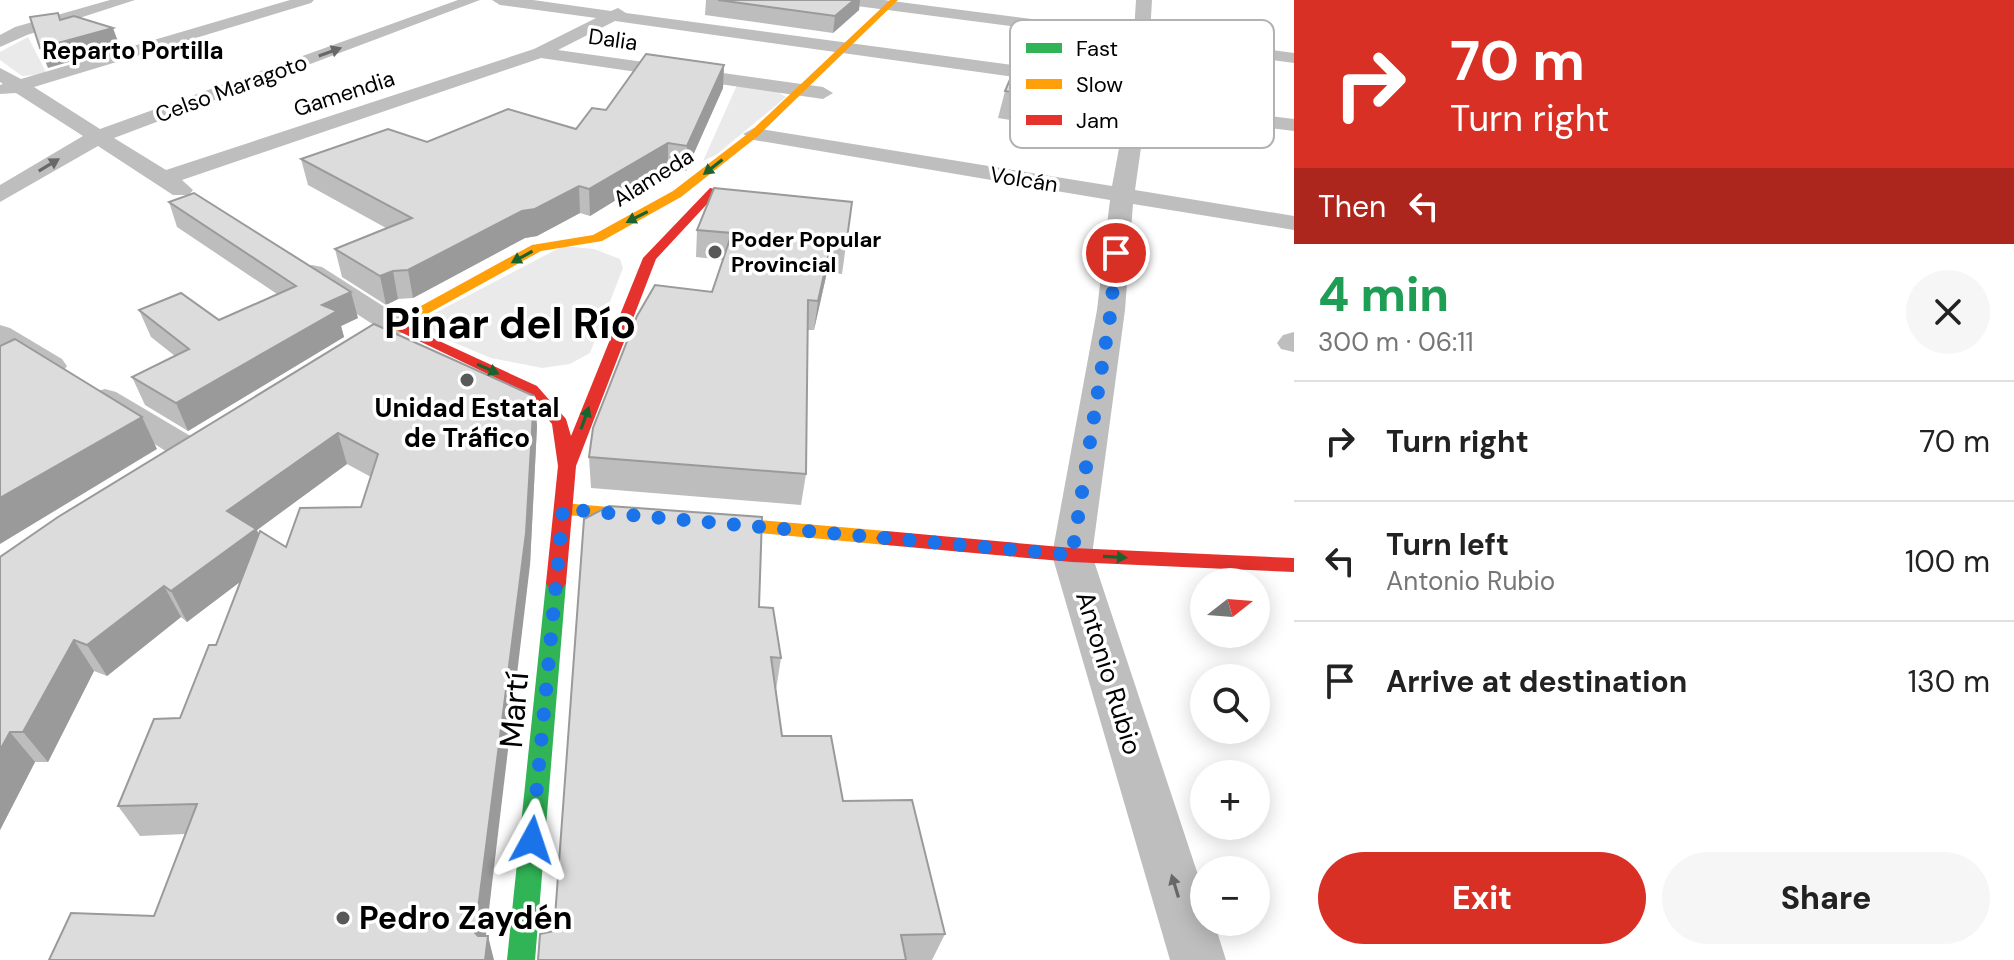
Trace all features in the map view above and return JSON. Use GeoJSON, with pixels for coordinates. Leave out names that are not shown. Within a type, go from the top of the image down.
{"type":"FeatureCollection","features":[{"type":"Feature","properties":{"kind":"main road","name":"Alameda"},"geometry":{"type":"LineString","coordinates":[[327,368],[395,326],[537,248],[597,238],[677,194],[754,134],[799,90],[901,3]]}},
{"type":"Feature","properties":{"kind":"main road"},"geometry":{"type":"LineString","coordinates":[[746,164],[868,50],[901,3]]}},
{"type":"Feature","properties":{"kind":"main road","name":"Alameda"},"geometry":{"type":"LineString","coordinates":[[567,466],[602,371],[637,253],[727,180]]}},
{"type":"Feature","properties":{"kind":"main road"},"geometry":{"type":"LineString","coordinates":[[597,238],[637,253]]}},
{"type":"Feature","properties":{"kind":"main road"},"geometry":{"type":"LineString","coordinates":[[395,326],[531,389],[560,423],[567,466]]}},
{"type":"Feature","properties":{"kind":"main road"},"geometry":{"type":"LineString","coordinates":[[579,381],[602,371]]}},
{"type":"Feature","properties":{"kind":"main road"},"geometry":{"type":"LineString","coordinates":[[531,389],[555,387]]}},
{"type":"Feature","properties":{"kind":"main road","name":"Martí"},"geometry":{"type":"LineString","coordinates":[[521,960],[567,466]]}},
{"type":"Feature","properties":{"kind":"main road"},"geometry":{"type":"LineString","coordinates":[[563,509],[1072,555],[1294,565]]}},
{"type":"Feature","properties":{"kind":"street"},"geometry":{"type":"LineString","coordinates":[[83,0],[131,7]]}},
{"type":"Feature","properties":{"kind":"street"},"geometry":{"type":"LineString","coordinates":[[11,89],[306,0]]}},
{"type":"Feature","properties":{"kind":"street","name":"Celso Maragoto"},"geometry":{"type":"LineString","coordinates":[[0,195],[99,136],[472,0]]}},
{"type":"Feature","properties":{"kind":"street"},"geometry":{"type":"LineString","coordinates":[[500,0],[1010,70]]}},
{"type":"Feature","properties":{"kind":"street","name":"Gamendia"},"geometry":{"type":"LineString","coordinates":[[163,179],[540,53],[640,0]]}},
{"type":"Feature","properties":{"kind":"street"},"geometry":{"type":"LineString","coordinates":[[849,0],[901,3],[1018,20]]}},
{"type":"Feature","properties":{"kind":"street","name":"Antonio Rubio"},"geometry":{"type":"LineString","coordinates":[[1142,20],[1144,0]]}},
{"type":"Feature","properties":{"kind":"street"},"geometry":{"type":"LineString","coordinates":[[0,42],[21,31],[107,5]]}},
{"type":"Feature","properties":{"kind":"street"},"geometry":{"type":"LineString","coordinates":[[162,24],[189,34]]}},
{"type":"Feature","properties":{"kind":"street"},"geometry":{"type":"LineString","coordinates":[[0,26],[21,31]]}},
{"type":"Feature","properties":{"kind":"street","name":"Dalia"},"geometry":{"type":"LineString","coordinates":[[540,53],[823,93]]}},
{"type":"Feature","properties":{"kind":"street"},"geometry":{"type":"LineString","coordinates":[[1274,55],[1294,58]]}},
{"type":"Feature","properties":{"kind":"street"},"geometry":{"type":"LineString","coordinates":[[11,89],[99,136],[202,203]]}},
{"type":"Feature","properties":{"kind":"street"},"geometry":{"type":"LineString","coordinates":[[1274,121],[1294,125]]}},
{"type":"Feature","properties":{"kind":"street","name":"Volcán"},"geometry":{"type":"LineString","coordinates":[[754,134],[1294,223]]}},
{"type":"Feature","properties":{"kind":"street","name":"Antonio Rubio"},"geometry":{"type":"LineString","coordinates":[[1127,148],[1111,310],[1072,555],[1198,960]]}},
{"type":"Feature","properties":{"kind":"street"},"geometry":{"type":"LineString","coordinates":[[292,261],[395,326]]}},
{"type":"Feature","properties":{"kind":"street"},"geometry":{"type":"LineString","coordinates":[[0,334],[193,452]]}},
{"type":"Feature","properties":{"kind":"shaded area"},"geometry":{"type":"Polygon","coordinates":[[[28,37],[47,74],[22,76],[0,60],[0,52],[28,37]]]}},
{"type":"Feature","properties":{"kind":"shaded area"},"geometry":{"type":"Polygon","coordinates":[[[737,85],[778,92],[786,97],[716,155],[703,161],[737,85]]]}},
{"type":"Feature","properties":{"kind":"shaded area"},"geometry":{"type":"Polygon","coordinates":[[[563,246],[594,249],[620,259],[623,268],[590,353],[570,364],[542,368],[491,358],[436,335],[429,324],[433,314],[563,246]]]}},
{"type":"Feature","properties":{"kind":"building"},"geometry":{"type":"Polygon","coordinates":[[[718,0],[854,0],[835,16],[718,0]]]}},
{"type":"Feature","properties":{"kind":"building"},"geometry":{"type":"Polygon","coordinates":[[[58,13],[60,20],[74,16],[113,28],[40,48],[30,17],[58,13]]]}},
{"type":"Feature","properties":{"kind":"building"},"geometry":{"type":"Polygon","coordinates":[[[646,54],[724,65],[687,146],[668,143],[589,189],[579,186],[535,209],[522,211],[408,270],[380,276],[335,249],[412,218],[301,159],[388,129],[427,142],[508,109],[576,129],[592,108],[606,110],[646,54]]]}},
{"type":"Feature","properties":{"kind":"building"},"geometry":{"type":"Polygon","coordinates":[[[714,188],[852,202],[846,246],[831,244],[818,301],[808,300],[806,474],[589,457],[593,428],[637,316],[655,285],[712,292],[732,233],[697,230],[714,188]]]}},
{"type":"Feature","properties":{"kind":"building"},"geometry":{"type":"Polygon","coordinates":[[[194,193],[351,292],[322,305],[337,311],[176,403],[132,377],[189,349],[139,310],[181,293],[219,320],[296,286],[169,202],[194,193]]]}},
{"type":"Feature","properties":{"kind":"building"},"geometry":{"type":"Polygon","coordinates":[[[374,324],[534,396],[526,533],[475,933],[488,936],[485,960],[49,960],[71,913],[154,916],[197,804],[118,806],[154,719],[180,718],[209,645],[216,645],[260,531],[286,547],[300,508],[361,507],[378,454],[338,433],[227,511],[256,529],[171,591],[164,586],[87,645],[74,640],[23,732],[10,732],[0,750],[0,557],[58,517],[374,324]]]}},
{"type":"Feature","properties":{"kind":"building"},"geometry":{"type":"Polygon","coordinates":[[[15,339],[142,417],[0,498],[0,346],[15,339]]]}},
{"type":"Feature","properties":{"kind":"building"},"geometry":{"type":"Polygon","coordinates":[[[609,506],[762,517],[759,607],[773,608],[781,658],[771,657],[782,736],[831,736],[843,801],[912,800],[945,934],[901,935],[906,960],[538,960],[540,934],[554,931],[584,519],[609,506]]]}},
{"type":"Feature","properties":{"kind":"traffic: fast"},"geometry":{"type":"LineString","coordinates":[[521,960],[556,583]]}},
{"type":"Feature","properties":{"kind":"traffic: slow"},"geometry":{"type":"LineString","coordinates":[[339,361],[395,326],[537,248],[597,238],[677,194],[754,134],[894,0]]}},
{"type":"Feature","properties":{"kind":"traffic: slow"},"geometry":{"type":"LineString","coordinates":[[563,509],[886,538]]}},
{"type":"Feature","properties":{"kind":"traffic: jam"},"geometry":{"type":"LineString","coordinates":[[567,466],[650,258],[714,190]]}},
{"type":"Feature","properties":{"kind":"traffic: jam"},"geometry":{"type":"LineString","coordinates":[[395,326],[531,389],[560,423],[567,466],[556,583]]}},
{"type":"Feature","properties":{"kind":"traffic: jam"},"geometry":{"type":"LineString","coordinates":[[886,538],[1072,555],[1294,565]]}},
{"type":"Feature","properties":{"kind":"place","name":"Poder Popular Provincial"},"geometry":{"type":"Point","coordinates":[715,252]}},
{"type":"Feature","properties":{"kind":"place","name":"Unidad Estatal de Tráfico"},"geometry":{"type":"Point","coordinates":[467,380]}},
{"type":"Feature","properties":{"kind":"place","name":"Pedro Zaydén"},"geometry":{"type":"Point","coordinates":[343,918]}},
{"type":"Feature","properties":{"kind":"district","name":"Reparto Portilla"},"geometry":{"type":"Point","coordinates":[133,51]}},
{"type":"Feature","properties":{"kind":"district","name":"Pinar del Río"},"geometry":{"type":"Point","coordinates":[510,323]}},
{"type":"Feature","properties":{"kind":"route"},"geometry":{"type":"LineString","coordinates":[[532,840],[563,509],[1072,555],[1111,310],[1116,253]]}}]}
